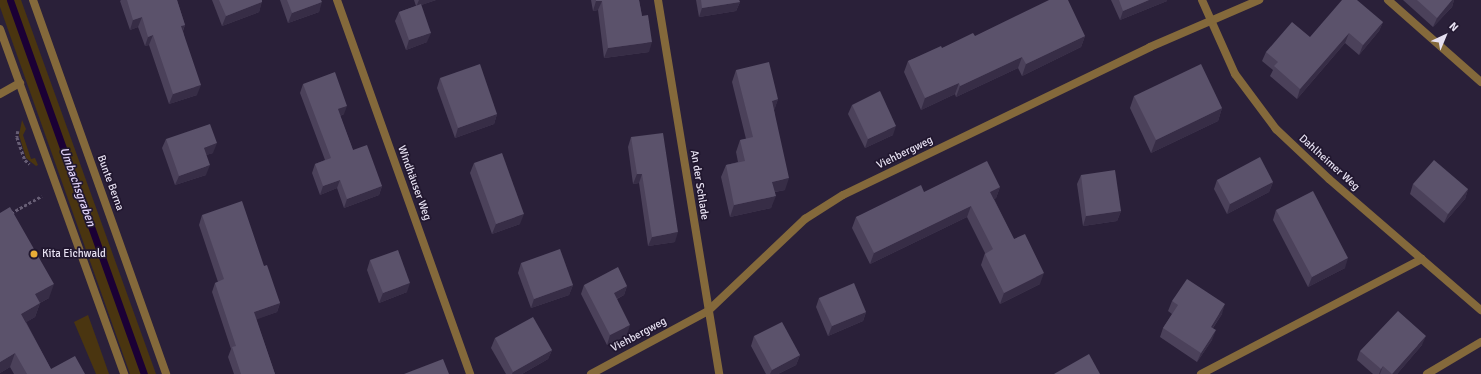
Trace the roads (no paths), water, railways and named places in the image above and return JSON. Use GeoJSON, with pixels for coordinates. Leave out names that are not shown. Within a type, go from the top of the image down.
{"type":"FeatureCollection","features":[{"type":"Feature","properties":{"kind":"street","name":"Bunte Berna"},"geometry":{"type":"LineString","coordinates":[[33,0],[166,374]]}},
{"type":"Feature","properties":{"kind":"street","name":"Windhäuser Weg"},"geometry":{"type":"LineString","coordinates":[[337,0],[470,374]]}},
{"type":"Feature","properties":{"kind":"street","name":"An der Schlade"},"geometry":{"type":"LineString","coordinates":[[658,0],[719,374]]}},
{"type":"Feature","properties":{"kind":"street","name":"Dahlheimer Weg"},"geometry":{"type":"LineString","coordinates":[[1202,0],[1235,74],[1276,129],[1329,179],[1481,310]]}},
{"type":"Feature","properties":{"kind":"street","name":"Viehbergweg"},"geometry":{"type":"LineString","coordinates":[[591,374],[708,311],[806,219],[843,195],[1150,47],[1258,0]]}},
{"type":"Feature","properties":{"kind":"street"},"geometry":{"type":"LineString","coordinates":[[1388,0],[1481,82]]}},
{"type":"Feature","properties":{"kind":"street"},"geometry":{"type":"LineString","coordinates":[[0,29],[124,374]]}},
{"type":"Feature","properties":{"kind":"street"},"geometry":{"type":"LineString","coordinates":[[0,94],[20,83]]}},
{"type":"Feature","properties":{"kind":"street"},"geometry":{"type":"LineString","coordinates":[[1201,374],[1422,259]]}},
{"type":"Feature","properties":{"kind":"street"},"geometry":{"type":"LineString","coordinates":[[1428,374],[1481,342]]}},
{"type":"Feature","properties":{"kind":"waterway","name":"Umbachsgraben"},"geometry":{"type":"LineString","coordinates":[[10,0],[144,374]]}},
{"type":"Feature","properties":{"kind":"place","name":"Kita Eichwald"},"geometry":{"type":"Point","coordinates":[34,254]}}]}
